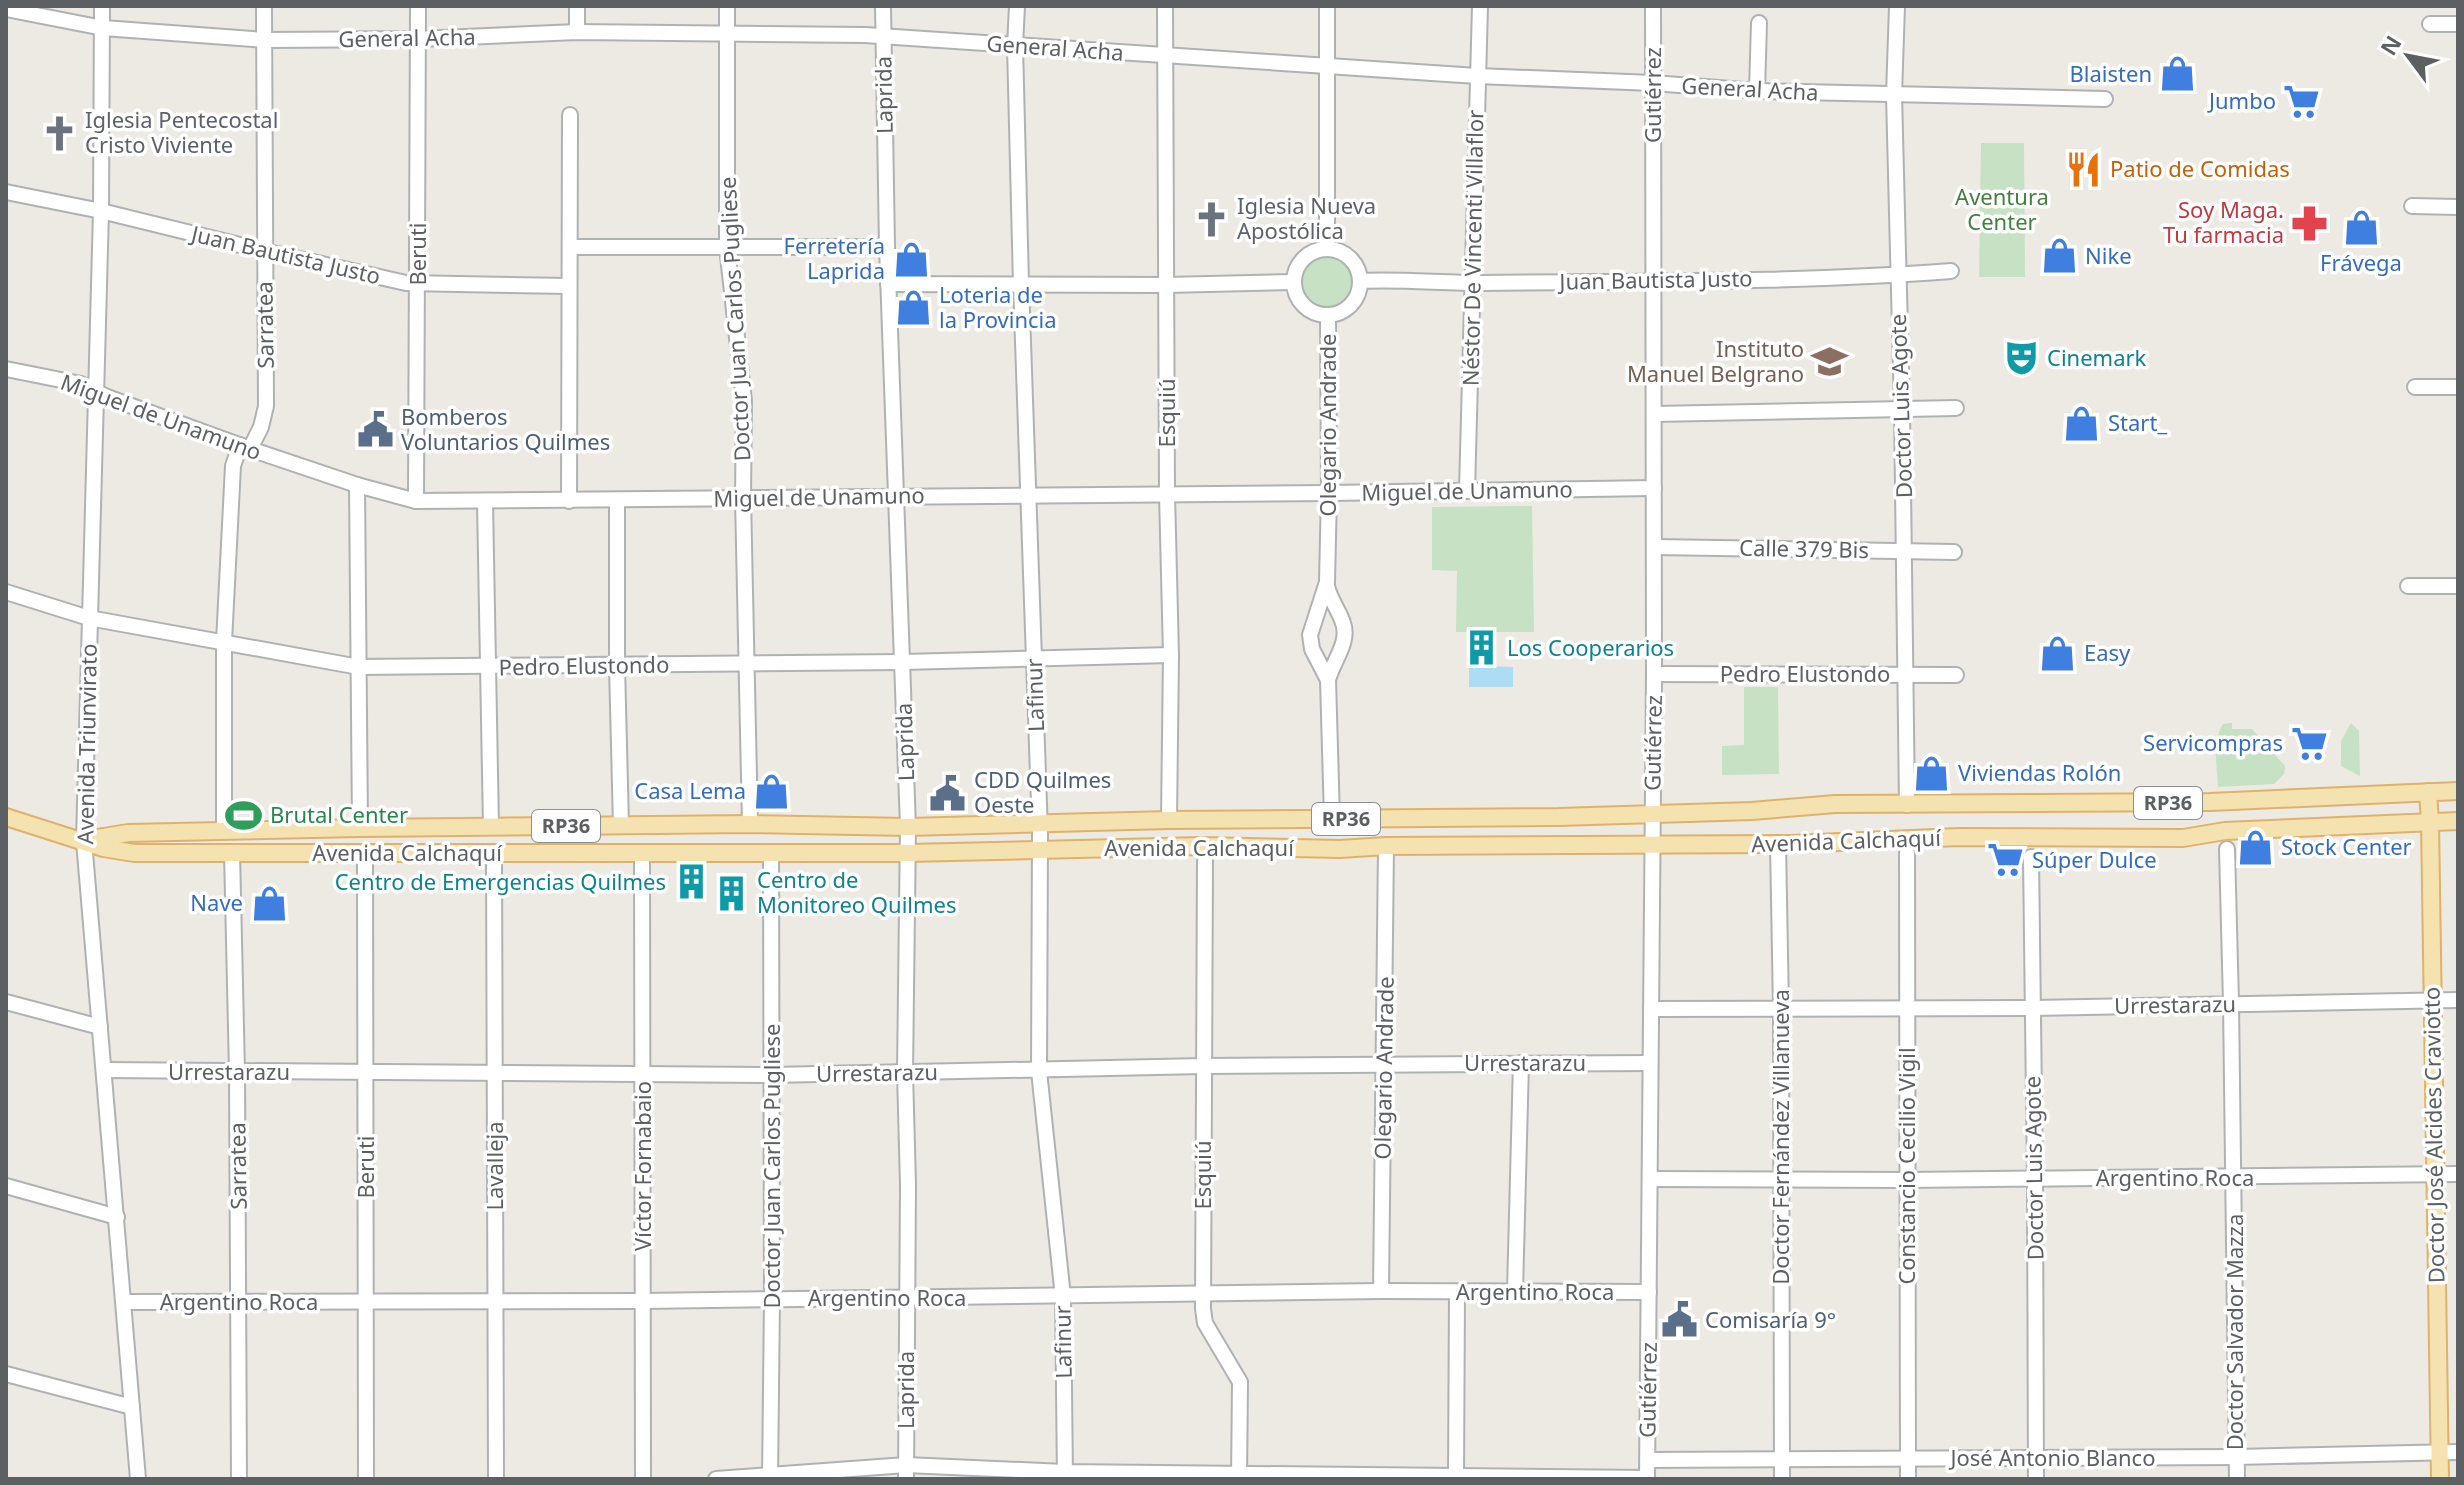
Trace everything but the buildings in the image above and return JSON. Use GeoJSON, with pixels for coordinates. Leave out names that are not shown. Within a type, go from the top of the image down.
{"type":"FeatureCollection","features":[{"type":"Feature","properties":{"kind":"main road","name":"Avenida Calchaquí"},"geometry":{"type":"LineString","coordinates":[[84,841],[128,833],[360,828],[750,824],[908,827],[1040,822],[1652,814],[1835,804],[2194,802],[2458,791]]}},
{"type":"Feature","properties":{"kind":"main road","name":"Doctor José Alcides Craviotto"},"geometry":{"type":"LineString","coordinates":[[2428,792],[2440,1479]]}},
{"type":"Feature","properties":{"kind":"main road"},"geometry":{"type":"LineString","coordinates":[[2365,795],[2367,824],[2458,821]]}},
{"type":"Feature","properties":{"kind":"main road","name":"Avenida Calchaquí"},"geometry":{"type":"LineString","coordinates":[[6,817],[116,851],[365,854],[908,853],[1202,846],[1340,849],[1386,846],[1778,844],[1952,837],[2183,838],[2353,835],[2364,832],[2367,824]]}},
{"type":"Feature","properties":{"kind":"street","name":"Avenida Triunvirato"},"geometry":{"type":"LineString","coordinates":[[102,6],[101,211],[84,841],[138,1479]]}},
{"type":"Feature","properties":{"kind":"street","name":"Sarratea"},"geometry":{"type":"LineString","coordinates":[[224,831],[224,642],[233,466],[261,427],[266,406],[264,6]]}},
{"type":"Feature","properties":{"kind":"street","name":"Beruti"},"geometry":{"type":"LineString","coordinates":[[416,501],[418,6]]}},
{"type":"Feature","properties":{"kind":"street"},"geometry":{"type":"LineString","coordinates":[[577,6],[577,32]]}},
{"type":"Feature","properties":{"kind":"street","name":"Doctor Juan Carlos Pugliese"},"geometry":{"type":"LineString","coordinates":[[727,6],[727,247],[744,401],[750,824]]}},
{"type":"Feature","properties":{"kind":"street","name":"Laprida"},"geometry":{"type":"LineString","coordinates":[[883,6],[888,284],[908,827],[906,1472]]}},
{"type":"Feature","properties":{"kind":"street","name":"Lafinur"},"geometry":{"type":"LineString","coordinates":[[1017,6],[1015,46],[1021,284],[1040,822],[1039,1071],[1063,1297],[1065,1475]]}},
{"type":"Feature","properties":{"kind":"street","name":"Esquiú"},"geometry":{"type":"LineString","coordinates":[[1165,6],[1167,494],[1171,655],[1169,820]]}},
{"type":"Feature","properties":{"kind":"street"},"geometry":{"type":"LineString","coordinates":[[1327,6],[1327,249]]}},
{"type":"Feature","properties":{"kind":"street","name":"Néstor De Vincenti Villaflor"},"geometry":{"type":"LineString","coordinates":[[1467,491],[1480,6]]}},
{"type":"Feature","properties":{"kind":"street","name":"Gutiérrez"},"geometry":{"type":"LineString","coordinates":[[1647,1478],[1655,547],[1653,6]]}},
{"type":"Feature","properties":{"kind":"street","name":"Doctor Luis Agote"},"geometry":{"type":"LineString","coordinates":[[1897,6],[1894,95],[1905,550],[1907,805]]}},
{"type":"Feature","properties":{"kind":"street","name":"General Acha"},"geometry":{"type":"LineString","coordinates":[[6,9],[103,28],[265,40],[419,39],[577,32],[882,36],[1477,76],[1653,83],[1757,91],[2105,99]]}},
{"type":"Feature","properties":{"kind":"street"},"geometry":{"type":"LineString","coordinates":[[1757,91],[1759,23]]}},
{"type":"Feature","properties":{"kind":"street"},"geometry":{"type":"LineString","coordinates":[[2430,24],[2458,24]]}},
{"type":"Feature","properties":{"kind":"street"},"geometry":{"type":"LineString","coordinates":[[569,501],[570,115]]}},
{"type":"Feature","properties":{"kind":"street","name":"Juan Bautista Justo"},"geometry":{"type":"LineString","coordinates":[[6,192],[417,284],[569,286]]}},
{"type":"Feature","properties":{"kind":"street"},"geometry":{"type":"LineString","coordinates":[[2412,206],[2458,207]]}},
{"type":"Feature","properties":{"kind":"street"},"geometry":{"type":"LineString","coordinates":[[570,247],[887,247]]}},
{"type":"Feature","properties":{"kind":"street"},"geometry":{"type":"LineString","coordinates":[[1327,249],[1346,255],[1354,262],[1360,281],[1359,292],[1347,308],[1328,315],[1308,309],[1301,302],[1294,282],[1301,263],[1317,251],[1327,249]]}},
{"type":"Feature","properties":{"kind":"street","name":"Juan Bautista Justo"},"geometry":{"type":"LineString","coordinates":[[1360,281],[1653,281],[1951,271]]}},
{"type":"Feature","properties":{"kind":"street"},"geometry":{"type":"LineString","coordinates":[[888,284],[1294,282]]}},
{"type":"Feature","properties":{"kind":"street","name":"Olegario Andrade"},"geometry":{"type":"LineString","coordinates":[[1328,315],[1327,582],[1343,621],[1345,635],[1328,680],[1332,818]]}},
{"type":"Feature","properties":{"kind":"street","name":"Miguel de Unamuno"},"geometry":{"type":"LineString","coordinates":[[6,369],[81,384],[107,397],[245,447],[357,485],[416,501],[1654,488]]}},
{"type":"Feature","properties":{"kind":"street"},"geometry":{"type":"LineString","coordinates":[[2415,387],[2458,387]]}},
{"type":"Feature","properties":{"kind":"street"},"geometry":{"type":"LineString","coordinates":[[1654,414],[1956,408]]}},
{"type":"Feature","properties":{"kind":"street"},"geometry":{"type":"LineString","coordinates":[[357,485],[360,828]]}},
{"type":"Feature","properties":{"kind":"street"},"geometry":{"type":"LineString","coordinates":[[617,500],[621,825]]}},
{"type":"Feature","properties":{"kind":"street"},"geometry":{"type":"LineString","coordinates":[[485,502],[491,827]]}},
{"type":"Feature","properties":{"kind":"street","name":"Calle 379 Bis"},"geometry":{"type":"LineString","coordinates":[[1655,547],[1954,552]]}},
{"type":"Feature","properties":{"kind":"street","name":"Olegario Andrade"},"geometry":{"type":"LineString","coordinates":[[1327,582],[1310,635],[1312,649],[1328,680]]}},
{"type":"Feature","properties":{"kind":"street"},"geometry":{"type":"LineString","coordinates":[[2408,586],[2458,586]]}},
{"type":"Feature","properties":{"kind":"street","name":"Pedro Elustondo"},"geometry":{"type":"LineString","coordinates":[[6,592],[89,618],[359,667],[903,662],[1171,655]]}},
{"type":"Feature","properties":{"kind":"street","name":"Pedro Elustondo"},"geometry":{"type":"LineString","coordinates":[[1654,674],[1956,675]]}},
{"type":"Feature","properties":{"kind":"street","name":"Doctor Fernández Villanueva"},"geometry":{"type":"LineString","coordinates":[[1778,844],[1782,1479]]}},
{"type":"Feature","properties":{"kind":"street","name":"Olegario Andrade"},"geometry":{"type":"LineString","coordinates":[[1381,1291],[1386,846]]}},
{"type":"Feature","properties":{"kind":"street","name":"Doctor Salvador Mazza"},"geometry":{"type":"LineString","coordinates":[[2227,849],[2237,1479]]}},
{"type":"Feature","properties":{"kind":"street","name":"Sarratea"},"geometry":{"type":"LineString","coordinates":[[232,852],[240,1300],[239,1479]]}},
{"type":"Feature","properties":{"kind":"street","name":"Lavalleja"},"geometry":{"type":"LineString","coordinates":[[494,852],[496,1479]]}},
{"type":"Feature","properties":{"kind":"street","name":"Víctor Fornabaio"},"geometry":{"type":"LineString","coordinates":[[642,853],[643,1479]]}},
{"type":"Feature","properties":{"kind":"street","name":"Doctor Juan Carlos Pugliese"},"geometry":{"type":"LineString","coordinates":[[770,1477],[771,853]]}},
{"type":"Feature","properties":{"kind":"street","name":"Constancio Cecilio Vigil"},"geometry":{"type":"LineString","coordinates":[[1907,853],[1908,1479]]}},
{"type":"Feature","properties":{"kind":"street","name":"Beruti"},"geometry":{"type":"LineString","coordinates":[[365,854],[366,1479]]}},
{"type":"Feature","properties":{"kind":"street","name":"Doctor Luis Agote"},"geometry":{"type":"LineString","coordinates":[[2031,857],[2036,1479]]}},
{"type":"Feature","properties":{"kind":"street","name":"Esquiú"},"geometry":{"type":"LineString","coordinates":[[1205,861],[1203,1294],[1205,1323],[1240,1382],[1239,1476]]}},
{"type":"Feature","properties":{"kind":"street","name":"Urrestarazu"},"geometry":{"type":"LineString","coordinates":[[1651,1009],[2032,1008],[2458,1000]]}},
{"type":"Feature","properties":{"kind":"street"},"geometry":{"type":"LineString","coordinates":[[6,1002],[100,1027]]}},
{"type":"Feature","properties":{"kind":"street"},"geometry":{"type":"LineString","coordinates":[[1515,1291],[1521,1063]]}},
{"type":"Feature","properties":{"kind":"street","name":"Urrestarazu"},"geometry":{"type":"LineString","coordinates":[[104,1070],[771,1075],[1203,1066],[1650,1063]]}},
{"type":"Feature","properties":{"kind":"street","name":"Argentino Roca"},"geometry":{"type":"LineString","coordinates":[[1651,1179],[2234,1178],[2458,1174]]}},
{"type":"Feature","properties":{"kind":"street"},"geometry":{"type":"LineString","coordinates":[[6,1186],[117,1217]]}},
{"type":"Feature","properties":{"kind":"street","name":"Argentino Roca"},"geometry":{"type":"LineString","coordinates":[[124,1302],[643,1301],[1381,1291],[1649,1292]]}},
{"type":"Feature","properties":{"kind":"street"},"geometry":{"type":"LineString","coordinates":[[1456,1477],[1457,1292]]}},
{"type":"Feature","properties":{"kind":"street"},"geometry":{"type":"LineString","coordinates":[[6,1374],[132,1407]]}},
{"type":"Feature","properties":{"kind":"street","name":"José Antonio Blanco"},"geometry":{"type":"LineString","coordinates":[[1648,1460],[2236,1457],[2458,1452]]}},
{"type":"Feature","properties":{"kind":"street"},"geometry":{"type":"LineString","coordinates":[[716,1479],[906,1472],[1647,1478]]}},
{"type":"Feature","properties":{"kind":"green space","name":"Aventura Center"},"geometry":{"type":"Polygon","coordinates":[[[1981,143],[2024,143],[2025,277],[1979,277],[1981,143]]]}},
{"type":"Feature","properties":{"kind":"green space"},"geometry":{"type":"Polygon","coordinates":[[[1327,253],[1347,261],[1355,281],[1347,301],[1327,309],[1307,301],[1299,281],[1307,261],[1327,253]]]}},
{"type":"Feature","properties":{"kind":"green space"},"geometry":{"type":"Polygon","coordinates":[[[1532,506],[1534,632],[1456,632],[1457,571],[1432,570],[1432,507],[1532,506]]]}},
{"type":"Feature","properties":{"kind":"green space"},"geometry":{"type":"Polygon","coordinates":[[[1744,687],[1778,687],[1779,774],[1722,775],[1722,746],[1744,745],[1744,687]]]}},
{"type":"Feature","properties":{"kind":"green space"},"geometry":{"type":"Polygon","coordinates":[[[2232,723],[2232,729],[2252,729],[2285,766],[2284,774],[2274,784],[2218,787],[2217,738],[2223,724],[2232,723]]]}},
{"type":"Feature","properties":{"kind":"green space"},"geometry":{"type":"Polygon","coordinates":[[[2351,723],[2359,731],[2360,776],[2341,766],[2341,741],[2351,723]]]}},
{"type":"Feature","properties":{"kind":"water"},"geometry":{"type":"Polygon","coordinates":[[[1469,648],[1485,648],[1485,666],[1513,667],[1513,687],[1469,687],[1469,648]]]}},
{"type":"Feature","properties":{"kind":"place","name":"Blaisten"},"geometry":{"type":"Point","coordinates":[2178,74]}},
{"type":"Feature","properties":{"kind":"place","name":"Jumbo"},"geometry":{"type":"Point","coordinates":[2302,101]}},
{"type":"Feature","properties":{"kind":"place","name":"Iglesia Pentecostal Cristo Viviente"},"geometry":{"type":"Point","coordinates":[59,133]}},
{"type":"Feature","properties":{"kind":"place","name":"Patio de Comidas"},"geometry":{"type":"Point","coordinates":[2084,169]}},
{"type":"Feature","properties":{"kind":"place","name":"Iglesia Nueva Apostólica"},"geometry":{"type":"Point","coordinates":[1211,219]}},
{"type":"Feature","properties":{"kind":"place","name":"Soy Maga. Tu farmacia"},"geometry":{"type":"Point","coordinates":[2310,223]}},
{"type":"Feature","properties":{"kind":"place","name":"Frávega"},"geometry":{"type":"Point","coordinates":[2361,227]}},
{"type":"Feature","properties":{"kind":"place","name":"Nike"},"geometry":{"type":"Point","coordinates":[2059,256]}},
{"type":"Feature","properties":{"kind":"place","name":"Ferretería Laprida"},"geometry":{"type":"Point","coordinates":[911,259]}},
{"type":"Feature","properties":{"kind":"place","name":"Loteria de la Provincia"},"geometry":{"type":"Point","coordinates":[913,308]}},
{"type":"Feature","properties":{"kind":"place","name":"Cinemark"},"geometry":{"type":"Point","coordinates":[2021,358]}},
{"type":"Feature","properties":{"kind":"place","name":"Instituto Manuel Belgrano"},"geometry":{"type":"Point","coordinates":[1830,362]}},
{"type":"Feature","properties":{"kind":"place","name":"Start_"},"geometry":{"type":"Point","coordinates":[2082,423]}},
{"type":"Feature","properties":{"kind":"place","name":"Bomberos Voluntarios Quilmes"},"geometry":{"type":"Point","coordinates":[375,430]}},
{"type":"Feature","properties":{"kind":"place","name":"Los Cooperarios"},"geometry":{"type":"Point","coordinates":[1481,648]}},
{"type":"Feature","properties":{"kind":"place","name":"Easy"},"geometry":{"type":"Point","coordinates":[2058,653]}},
{"type":"Feature","properties":{"kind":"place","name":"Servicompras"},"geometry":{"type":"Point","coordinates":[2309,743]}},
{"type":"Feature","properties":{"kind":"place","name":"Viviendas Rolón"},"geometry":{"type":"Point","coordinates":[1932,773]}},
{"type":"Feature","properties":{"kind":"place","name":"Casa Lema"},"geometry":{"type":"Point","coordinates":[772,791]}},
{"type":"Feature","properties":{"kind":"place","name":"CDD Quilmes Oeste"},"geometry":{"type":"Point","coordinates":[948,793]}},
{"type":"Feature","properties":{"kind":"place","name":"Brutal Center"},"geometry":{"type":"Point","coordinates":[244,815]}},
{"type":"Feature","properties":{"kind":"place","name":"Stock Center"},"geometry":{"type":"Point","coordinates":[2255,847]}},
{"type":"Feature","properties":{"kind":"place","name":"Súper Dulce"},"geometry":{"type":"Point","coordinates":[2006,860]}},
{"type":"Feature","properties":{"kind":"place","name":"Centro de Emergencias Quilmes"},"geometry":{"type":"Point","coordinates":[692,882]}},
{"type":"Feature","properties":{"kind":"place","name":"Centro de Monitoreo Quilmes"},"geometry":{"type":"Point","coordinates":[731,893]}},
{"type":"Feature","properties":{"kind":"place","name":"Nave"},"geometry":{"type":"Point","coordinates":[269,903]}},
{"type":"Feature","properties":{"kind":"place","name":"Comisaría 9°"},"geometry":{"type":"Point","coordinates":[1679,1320]}}]}
